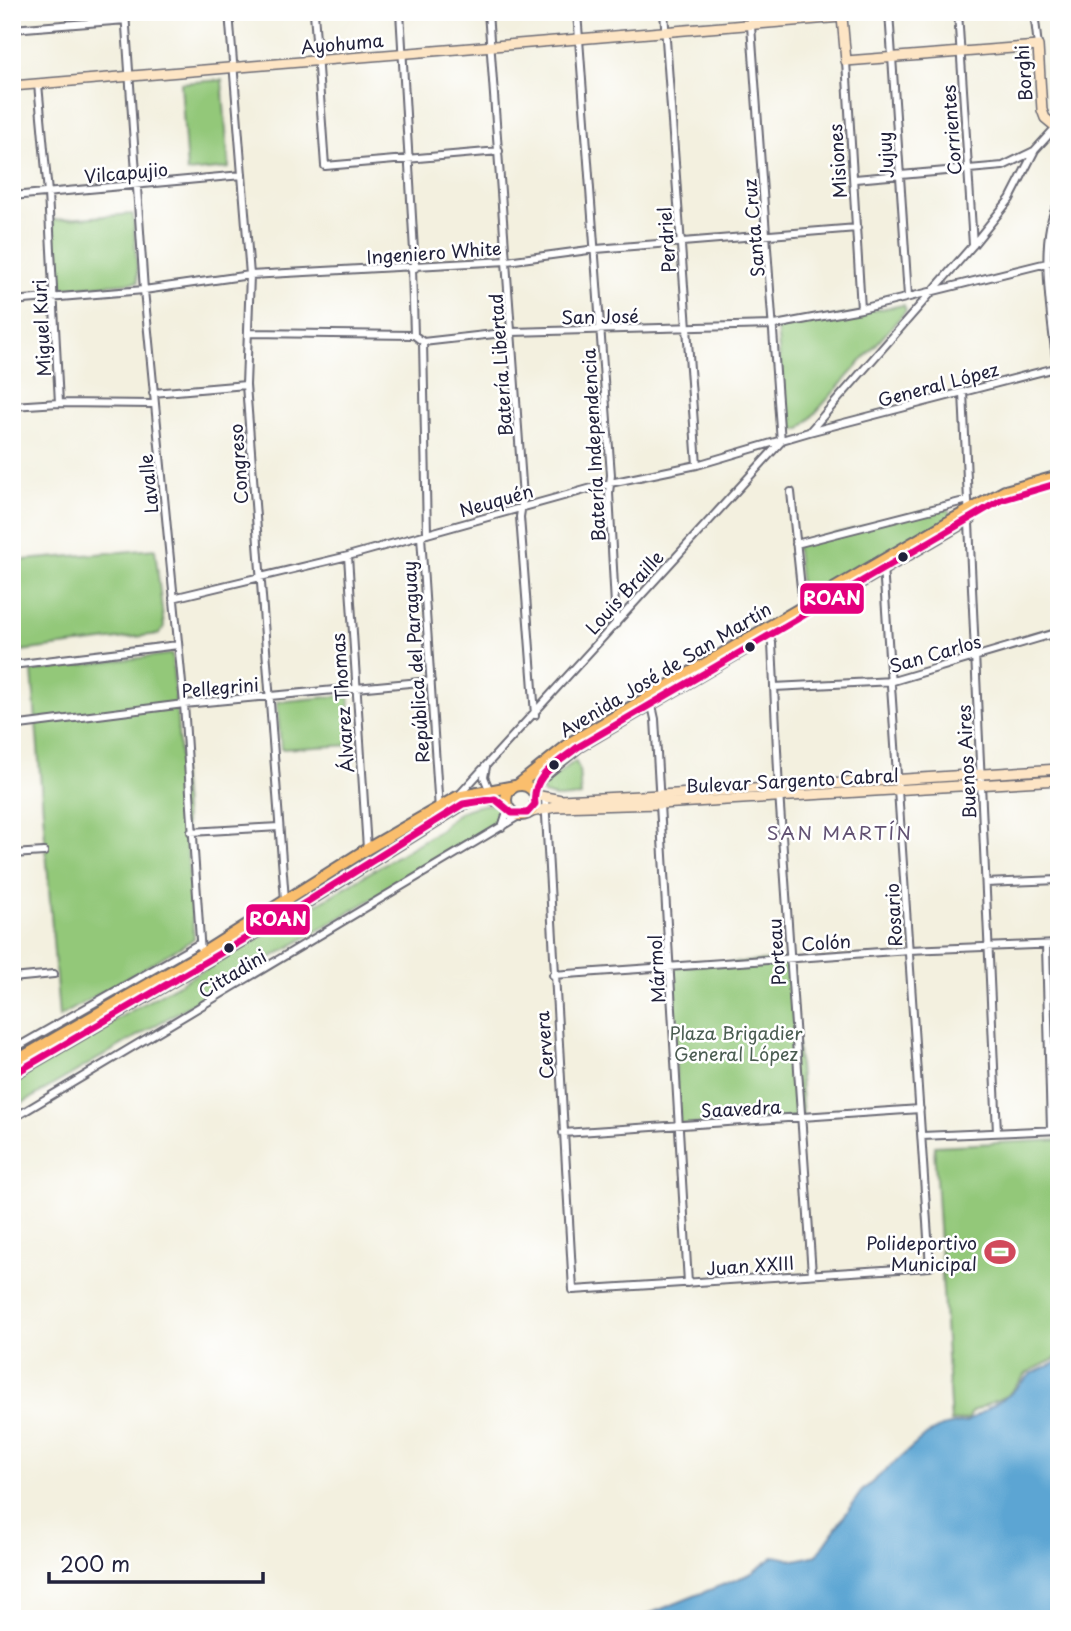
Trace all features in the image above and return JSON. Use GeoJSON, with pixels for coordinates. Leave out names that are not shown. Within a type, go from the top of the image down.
{"type":"FeatureCollection","features":[{"type":"Feature","properties":{"kind":"main road","name":"Avenida José de San Martín"},"geometry":{"type":"LineString","coordinates":[[769,631],[803,607],[883,565],[968,510],[1005,491],[1059,476]]}},
{"type":"Feature","properties":{"kind":"main road","name":"Avenida José de San Martín"},"geometry":{"type":"LineString","coordinates":[[539,798],[541,777],[578,747],[650,701],[883,565],[968,510],[1059,484]]}},
{"type":"Feature","properties":{"kind":"main road","name":"Avenida José de San Martín"},"geometry":{"type":"LineString","coordinates":[[516,786],[573,741],[650,701]]}},
{"type":"Feature","properties":{"kind":"main road"},"geometry":{"type":"LineString","coordinates":[[12,1063],[200,948],[287,908],[366,849],[456,798],[489,789],[525,785],[539,798],[525,814],[488,798],[463,804],[12,1074]]}},
{"type":"Feature","properties":{"kind":"main road"},"geometry":{"type":"LineString","coordinates":[[507,808],[507,796],[516,786]]}},
{"type":"Feature","properties":{"kind":"street","name":"Lavalle"},"geometry":{"type":"LineString","coordinates":[[125,12],[144,290],[184,704],[200,948]]}},
{"type":"Feature","properties":{"kind":"street","name":"Congreso"},"geometry":{"type":"LineString","coordinates":[[229,12],[250,275],[246,384],[287,908]]}},
{"type":"Feature","properties":{"kind":"street"},"geometry":{"type":"LineString","coordinates":[[314,12],[325,166],[499,151]]}},
{"type":"Feature","properties":{"kind":"street"},"geometry":{"type":"LineString","coordinates":[[400,12],[414,268],[414,335]]}},
{"type":"Feature","properties":{"kind":"street","name":"Batería Libertad"},"geometry":{"type":"LineString","coordinates":[[488,12],[512,332],[522,506],[520,517],[535,715]]}},
{"type":"Feature","properties":{"kind":"street","name":"Batería Independencia"},"geometry":{"type":"LineString","coordinates":[[577,12],[601,328],[616,624]]}},
{"type":"Feature","properties":{"kind":"street","name":"Perdriel"},"geometry":{"type":"LineString","coordinates":[[664,12],[697,465]]}},
{"type":"Feature","properties":{"kind":"street","name":"Santa Cruz"},"geometry":{"type":"LineString","coordinates":[[750,12],[775,325],[781,442]]}},
{"type":"Feature","properties":{"kind":"street","name":"Jujuy"},"geometry":{"type":"LineString","coordinates":[[889,12],[908,296]]}},
{"type":"Feature","properties":{"kind":"street","name":"Corrientes"},"geometry":{"type":"LineString","coordinates":[[958,12],[973,245]]}},
{"type":"Feature","properties":{"kind":"street","name":"Borghi"},"geometry":{"type":"LineString","coordinates":[[1034,12],[1042,110],[1045,118],[1057,125]]}},
{"type":"Feature","properties":{"kind":"street","name":"Ayohuma"},"geometry":{"type":"LineString","coordinates":[[12,86],[842,15]]}},
{"type":"Feature","properties":{"kind":"street","name":"Misiones"},"geometry":{"type":"LineString","coordinates":[[842,15],[855,179],[861,309]]}},
{"type":"Feature","properties":{"kind":"street"},"geometry":{"type":"LineString","coordinates":[[12,29],[126,20]]}},
{"type":"Feature","properties":{"kind":"street"},"geometry":{"type":"LineString","coordinates":[[846,61],[1038,47]]}},
{"type":"Feature","properties":{"kind":"street","name":"Miguel Kuri"},"geometry":{"type":"LineString","coordinates":[[38,84],[48,193],[59,403]]}},
{"type":"Feature","properties":{"kind":"street"},"geometry":{"type":"LineString","coordinates":[[809,432],[973,245],[1010,199],[1035,150],[1057,125]]}},
{"type":"Feature","properties":{"kind":"street"},"geometry":{"type":"LineString","coordinates":[[855,179],[1003,166],[1035,150]]}},
{"type":"Feature","properties":{"kind":"street","name":"Vilcapujio"},"geometry":{"type":"LineString","coordinates":[[12,196],[242,175]]}},
{"type":"Feature","properties":{"kind":"street"},"geometry":{"type":"LineString","coordinates":[[1059,203],[1049,225],[1047,263],[1059,383]]}},
{"type":"Feature","properties":{"kind":"street","name":"Ingeniero White"},"geometry":{"type":"LineString","coordinates":[[12,300],[144,290],[250,275],[507,261],[596,250],[857,228]]}},
{"type":"Feature","properties":{"kind":"street","name":"San José"},"geometry":{"type":"LineString","coordinates":[[423,342],[512,332],[601,328],[686,330],[775,325],[861,309],[1059,260]]}},
{"type":"Feature","properties":{"kind":"street"},"geometry":{"type":"LineString","coordinates":[[249,333],[414,335],[423,342]]}},
{"type":"Feature","properties":{"kind":"street","name":"República del Paraguay"},"geometry":{"type":"LineString","coordinates":[[423,342],[424,535],[439,810]]}},
{"type":"Feature","properties":{"kind":"street","name":"General López"},"geometry":{"type":"LineString","coordinates":[[825,428],[1058,367]]}},
{"type":"Feature","properties":{"kind":"street"},"geometry":{"type":"LineString","coordinates":[[153,393],[246,384]]}},
{"type":"Feature","properties":{"kind":"street","name":"Buenos Aires"},"geometry":{"type":"LineString","coordinates":[[963,392],[997,1132]]}},
{"type":"Feature","properties":{"kind":"street"},"geometry":{"type":"LineString","coordinates":[[12,406],[59,403],[154,404]]}},
{"type":"Feature","properties":{"kind":"street","name":"Neuquén"},"geometry":{"type":"LineString","coordinates":[[173,598],[348,556],[522,506],[610,483],[697,465],[825,428]]}},
{"type":"Feature","properties":{"kind":"street","name":"Louis Braille"},"geometry":{"type":"LineString","coordinates":[[456,798],[535,715],[781,442]]}},
{"type":"Feature","properties":{"kind":"street"},"geometry":{"type":"LineString","coordinates":[[791,492],[803,607]]}},
{"type":"Feature","properties":{"kind":"street"},"geometry":{"type":"LineString","coordinates":[[944,506],[953,516],[950,521]]}},
{"type":"Feature","properties":{"kind":"street"},"geometry":{"type":"LineString","coordinates":[[796,544],[944,506],[968,510]]}},
{"type":"Feature","properties":{"kind":"street","name":"Álvarez Thomas"},"geometry":{"type":"LineString","coordinates":[[348,556],[366,849]]}},
{"type":"Feature","properties":{"kind":"street","name":"Rosario"},"geometry":{"type":"LineString","coordinates":[[883,565],[900,785],[930,1267]]}},
{"type":"Feature","properties":{"kind":"street","name":"Porteau"},"geometry":{"type":"LineString","coordinates":[[769,631],[812,1275]]}},
{"type":"Feature","properties":{"kind":"street","name":"San Carlos"},"geometry":{"type":"LineString","coordinates":[[774,687],[893,681],[1059,632]]}},
{"type":"Feature","properties":{"kind":"street"},"geometry":{"type":"LineString","coordinates":[[12,665],[178,645]]}},
{"type":"Feature","properties":{"kind":"street","name":"Pellegrini"},"geometry":{"type":"LineString","coordinates":[[12,726],[184,704],[431,681]]}},
{"type":"Feature","properties":{"kind":"street","name":"Mármol"},"geometry":{"type":"LineString","coordinates":[[650,701],[660,799],[688,1283]]}},
{"type":"Feature","properties":{"kind":"street"},"geometry":{"type":"LineString","coordinates":[[488,762],[484,777],[489,789]]}},
{"type":"Feature","properties":{"kind":"street","name":"Bulevar Sargento Cabral"},"geometry":{"type":"LineString","coordinates":[[980,780],[1059,769]]}},
{"type":"Feature","properties":{"kind":"street","name":"Bulevar Sargento Cabral"},"geometry":{"type":"LineString","coordinates":[[539,798],[660,799],[980,780],[1059,780]]}},
{"type":"Feature","properties":{"kind":"street","name":"República del Paraguay"},"geometry":{"type":"LineString","coordinates":[[437,786],[443,793],[456,798]]}},
{"type":"Feature","properties":{"kind":"street","name":"Cervera"},"geometry":{"type":"LineString","coordinates":[[539,798],[573,1290]]}},
{"type":"Feature","properties":{"kind":"street"},"geometry":{"type":"LineString","coordinates":[[501,829],[507,808]]}},
{"type":"Feature","properties":{"kind":"street","name":"Cittadini"},"geometry":{"type":"LineString","coordinates":[[12,1119],[525,814]]}},
{"type":"Feature","properties":{"kind":"street"},"geometry":{"type":"LineString","coordinates":[[191,832],[279,827]]}},
{"type":"Feature","properties":{"kind":"street"},"geometry":{"type":"LineString","coordinates":[[12,855],[44,852]]}},
{"type":"Feature","properties":{"kind":"street"},"geometry":{"type":"LineString","coordinates":[[986,883],[1059,880]]}},
{"type":"Feature","properties":{"kind":"street"},"geometry":{"type":"LineString","coordinates":[[922,1136],[1055,1130],[1046,944]]}},
{"type":"Feature","properties":{"kind":"street","name":"Colón"},"geometry":{"type":"LineString","coordinates":[[553,975],[909,950],[1059,944]]}},
{"type":"Feature","properties":{"kind":"street"},"geometry":{"type":"LineString","coordinates":[[12,1050],[200,948]]}},
{"type":"Feature","properties":{"kind":"street"},"geometry":{"type":"LineString","coordinates":[[12,978],[54,974]]}},
{"type":"Feature","properties":{"kind":"street","name":"Saavedra"},"geometry":{"type":"LineString","coordinates":[[564,1133],[920,1109]]}},
{"type":"Feature","properties":{"kind":"street","name":"Juan XXIII"},"geometry":{"type":"LineString","coordinates":[[573,1290],[930,1267]]}},
{"type":"Feature","properties":{"kind":"green space"},"geometry":{"type":"Polygon","coordinates":[[[222,80],[229,168],[187,172],[181,83],[222,80]]]}},
{"type":"Feature","properties":{"kind":"green space"},"geometry":{"type":"Polygon","coordinates":[[[133,214],[138,282],[57,289],[53,220],[133,214]]]}},
{"type":"Feature","properties":{"kind":"green space"},"geometry":{"type":"Polygon","coordinates":[[[904,305],[906,311],[801,429],[790,430],[785,424],[777,327],[904,305]]]}},
{"type":"Feature","properties":{"kind":"green space"},"geometry":{"type":"Polygon","coordinates":[[[944,506],[953,516],[803,607],[796,544],[944,506]]]}},
{"type":"Feature","properties":{"kind":"green space"},"geometry":{"type":"Polygon","coordinates":[[[155,549],[164,627],[159,634],[12,652],[12,561],[155,549]]]}},
{"type":"Feature","properties":{"kind":"green space"},"geometry":{"type":"Polygon","coordinates":[[[172,654],[194,939],[59,1017],[32,671],[172,654]]]}},
{"type":"Feature","properties":{"kind":"green space"},"geometry":{"type":"Polygon","coordinates":[[[349,695],[352,745],[281,749],[277,702],[349,695]]]}},
{"type":"Feature","properties":{"kind":"green space"},"geometry":{"type":"Polygon","coordinates":[[[575,761],[579,768],[581,796],[559,798],[543,794],[543,786],[575,761]]]}},
{"type":"Feature","properties":{"kind":"green space"},"geometry":{"type":"Polygon","coordinates":[[[497,805],[502,812],[500,823],[490,830],[12,1109],[12,1081],[329,897],[442,829],[457,815],[475,806],[497,805]]]}},
{"type":"Feature","properties":{"kind":"green space","name":"Plaza Brigadier General López"},"geometry":{"type":"Polygon","coordinates":[[[791,959],[803,1118],[679,1125],[670,967],[791,959]]]}},
{"type":"Feature","properties":{"kind":"green space","name":"Polideportivo Municipal"},"geometry":{"type":"Polygon","coordinates":[[[1059,1140],[1059,1357],[1028,1372],[1008,1395],[973,1411],[968,1419],[951,1422],[934,1146],[1059,1140]]]}},
{"type":"Feature","properties":{"kind":"water"},"geometry":{"type":"Polygon","coordinates":[[[1059,1361],[1059,1619],[636,1619],[750,1574],[775,1556],[795,1560],[817,1555],[861,1492],[926,1435],[941,1427],[966,1422],[1009,1395],[1031,1374],[1059,1361]]]}},
{"type":"Feature","properties":{"kind":"transit line","name":"ROAN"},"geometry":{"type":"LineString","coordinates":[[12,1075],[289,913],[463,804],[495,799],[512,813],[527,813],[535,804],[537,786],[542,778],[578,747],[1001,500],[1059,483]]}},
{"type":"Feature","properties":{"kind":"place","name":"Polideportivo Municipal"},"geometry":{"type":"Point","coordinates":[1000,1252]}},
{"type":"Feature","properties":{"kind":"district","name":"SAN MARTÍN"},"geometry":{"type":"Point","coordinates":[840,832]}}]}
